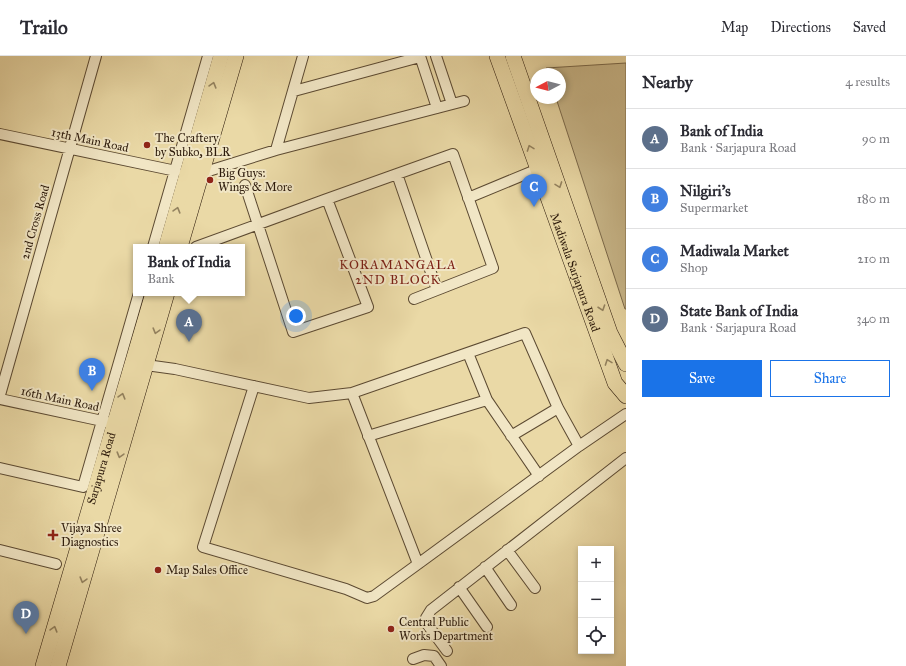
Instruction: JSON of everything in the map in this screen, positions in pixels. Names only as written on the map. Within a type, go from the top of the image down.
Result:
[{"type":"main road","points":[[167,244],[221,56]]},
{"type":"main road","points":[[180,244],[189,171],[236,56]]},
{"type":"main road","name":"Madiwala Sarjapura Road","points":[[497,56],[538,169],[610,332],[626,364]]},
{"type":"main road","name":"Madiwala Sarjapura Road","points":[[513,56],[616,383],[626,396]]},
{"type":"main road","name":"Sarjapura Road","points":[[43,666],[72,568],[108,422],[151,296]]},
{"type":"main road","name":"Sarjapura Road","points":[[58,666],[166,296]]},
{"type":"street","name":"2nd Cross Road","points":[[0,395],[96,56]]},
{"type":"street","points":[[154,244],[189,171],[208,56]]},
{"type":"street","points":[[276,150],[303,56]]},
{"type":"street","points":[[294,91],[420,56],[437,108]]},
{"type":"street","points":[[436,56],[452,104]]},
{"type":"street","points":[[189,171],[464,101]]},
{"type":"street","name":"13th Main Road","points":[[0,134],[70,149],[189,171]]},
{"type":"street","points":[[205,244],[453,154],[493,268],[414,299]]},
{"type":"street","points":[[468,198],[538,169]]},
{"type":"street","points":[[397,174],[438,290]]},
{"type":"street","points":[[245,185],[293,332],[368,307],[327,199]]},
{"type":"street","name":"Sarjapura Road","points":[[0,468],[83,487],[108,422],[138,296]]},
{"type":"street","points":[[146,365],[174,369],[309,398],[352,393],[525,333],[558,408],[579,446]]},
{"type":"street","points":[[468,353],[486,400],[539,476]]},
{"type":"street","points":[[254,386],[203,547],[346,589],[367,598],[374,596],[579,446],[626,414]]},
{"type":"street","points":[[352,393],[418,564]]},
{"type":"street","name":"16th Main Road","points":[[0,399],[108,422]]},
{"type":"street","points":[[368,436],[486,400]]},
{"type":"street","points":[[511,436],[558,408]]},
{"type":"street","points":[[447,651],[427,624],[426,618],[428,614],[437,604],[626,458]]},
{"type":"street","points":[[0,550],[72,568]]},
{"type":"street","points":[[507,550],[536,588]]},
{"type":"street","points":[[485,567],[511,605]]},
{"type":"street","points":[[459,587],[487,627]]},
{"type":"street","points":[[413,659],[424,655],[434,656],[441,666]]},
{"type":"shaded area","points":[[626,63],[626,309],[558,104],[566,104],[566,68],[546,68]]},
{"type":"place","name":"The Craftery by Subko, BLR","points":[[147,145]]},
{"type":"place","name":"Big Guys: Wings & More","points":[[210,180]]},
{"type":"place","name":"Madiwala Market","points":[[534,207]]},
{"type":"place","name":"Bank of India","points":[[189,342]]},
{"type":"place","name":"Nilgiri's","points":[[92,391]]},
{"type":"place","name":"Vijaya Shree Diagnostics","points":[[53,535]]},
{"type":"place","name":"Map Sales Office","points":[[158,570]]},
{"type":"place","name":"Central Public Works Department","points":[[391,629]]},
{"type":"place","name":"State Bank of India","points":[[26,634]]},
{"type":"district","name":"KORAMANGALA 2ND BLOCK","points":[[398,272]]}]
